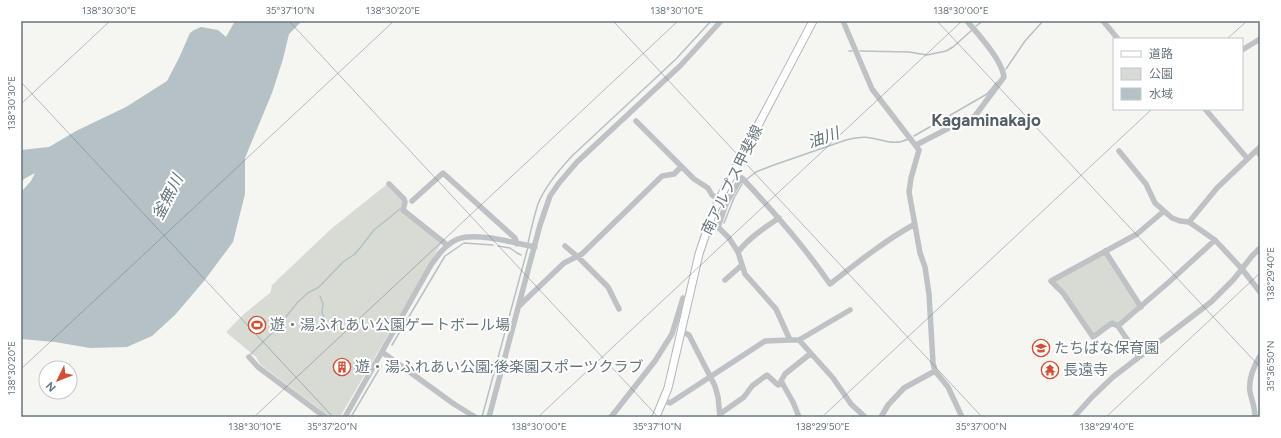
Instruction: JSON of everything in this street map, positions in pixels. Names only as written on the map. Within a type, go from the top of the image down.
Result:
[{"type":"main road","name":"南アルプス甲斐線","points":[[656,417],[668,388],[699,254],[712,215],[813,21]]},
{"type":"street","points":[[489,417],[545,209],[550,196],[577,162],[681,65],[721,21]]},
{"type":"street","points":[[843,21],[872,89],[919,150],[911,178],[909,192],[920,253],[925,267],[929,294],[933,363],[935,371],[948,388],[962,417]]},
{"type":"street","points":[[916,145],[949,128],[960,126],[975,116],[1004,77],[1003,69],[967,21]]},
{"type":"street","points":[[1103,21],[1117,38]]},
{"type":"street","points":[[1243,49],[1260,39]]},
{"type":"street","points":[[1205,110],[1247,158]]},
{"type":"street","points":[[636,121],[694,179],[708,188],[712,195],[726,204]]},
{"type":"street","points":[[1119,151],[1146,184],[1155,202],[1172,218],[1189,222],[1215,240],[1242,269],[1260,292]]},
{"type":"street","points":[[1189,222],[1217,188],[1247,158],[1259,151]]},
{"type":"street","points":[[518,307],[564,263],[578,257],[662,176],[674,174],[681,167]]},
{"type":"street","points":[[412,201],[442,173],[515,238],[517,244]]},
{"type":"street","points":[[790,340],[776,309],[745,274],[738,252],[729,238],[718,227],[726,204],[742,178],[779,218],[811,256],[830,284],[871,252],[915,224]]},
{"type":"street","points":[[389,184],[404,199],[405,202],[403,210],[447,245]]},
{"type":"street","points":[[1139,357],[1118,326],[1112,323],[1093,336],[1063,293],[1051,281],[1137,234],[1164,211]]},
{"type":"street","points":[[738,252],[755,234],[779,218]]},
{"type":"street","points":[[345,417],[431,265],[439,253],[447,245],[457,239],[477,237],[535,247]]},
{"type":"street","points":[[1118,326],[1215,240]]},
{"type":"street","points":[[565,246],[608,287],[619,309]]},
{"type":"street","points":[[1074,417],[1107,382],[1211,302],[1234,279],[1260,248]]},
{"type":"street","points":[[1105,251],[1140,306]]},
{"type":"street","points":[[725,280],[742,265]]},
{"type":"street","points":[[611,417],[655,361],[672,334],[683,298],[689,300]]},
{"type":"street","points":[[663,400],[670,403],[765,340],[799,340],[850,310]]},
{"type":"street","points":[[682,331],[689,335],[710,377],[718,397],[720,416]]},
{"type":"street","points":[[799,340],[833,378],[847,399],[865,417]]},
{"type":"street","points":[[382,352],[454,404],[475,417]]},
{"type":"street","points":[[799,417],[793,402],[782,384],[782,378],[810,354]]},
{"type":"street","points":[[1255,417],[1250,390],[1251,376],[1260,356]]},
{"type":"street","points":[[249,358],[325,417]]},
{"type":"street","points":[[881,417],[888,405],[904,388],[935,371]]},
{"type":"street","points":[[720,416],[766,375],[778,385],[782,384]]},
{"type":"green space","points":[[386,185],[403,202],[401,206],[441,244],[340,417],[330,417],[260,364],[256,357],[227,333],[227,331],[245,313],[270,293],[271,286],[331,229]]},
{"type":"green space","points":[[1105,251],[1141,307],[1118,326],[1111,323],[1093,337],[1053,279]]},
{"type":"water","name":"釜無川","points":[[235,21],[302,21],[289,34],[272,93],[245,158],[245,194],[233,242],[204,281],[175,315],[152,336],[127,347],[90,348],[55,342],[21,339],[21,192],[31,181],[35,173],[21,182],[21,150],[49,147],[76,131],[126,107],[167,81],[190,33],[201,27],[218,30],[226,37]]},
{"type":"waterway","points":[[528,243],[538,204],[544,191],[557,173],[572,156],[676,59],[711,21]]},
{"type":"waterway","points":[[976,26],[983,21]]},
{"type":"waterway","name":"油川","points":[[1006,69],[1025,41],[1043,21]]},
{"type":"waterway","points":[[860,51],[909,52],[927,55],[946,51],[953,47],[972,30]]},
{"type":"waterway","name":"油川","points":[[914,136],[987,94],[997,82]]},
{"type":"waterway","name":"油川","points":[[747,179],[756,172],[771,166],[846,140],[865,137],[890,142],[899,142],[908,139]]},
{"type":"waterway","name":"油川","points":[[724,223],[734,198],[742,184]]},
{"type":"waterway","points":[[251,354],[275,330],[298,302],[308,293],[319,287],[343,262],[355,254],[374,230],[400,209]]},
{"type":"waterway","points":[[392,345],[445,256],[464,243],[493,245]]},
{"type":"waterway","points":[[498,246],[510,248],[521,255]]},
{"type":"waterway","points":[[482,417],[528,247]]},
{"type":"waterway","points":[[320,296],[323,304],[322,312],[324,319]]},
{"type":"waterway","points":[[351,417],[381,366]]},
{"type":"place","name":"遊・湯ふれあい公園ゲートボール場","points":[[257,325]]},
{"type":"place","name":"たちばな保育園","points":[[1041,348]]},
{"type":"place","name":"遊・湯ふれあい公園;後楽園スポーツクラブ","points":[[342,367]]},
{"type":"place","name":"長遠寺","points":[[1050,370]]},
{"type":"district","name":"Kagaminakajo","points":[[986,120]]}]
